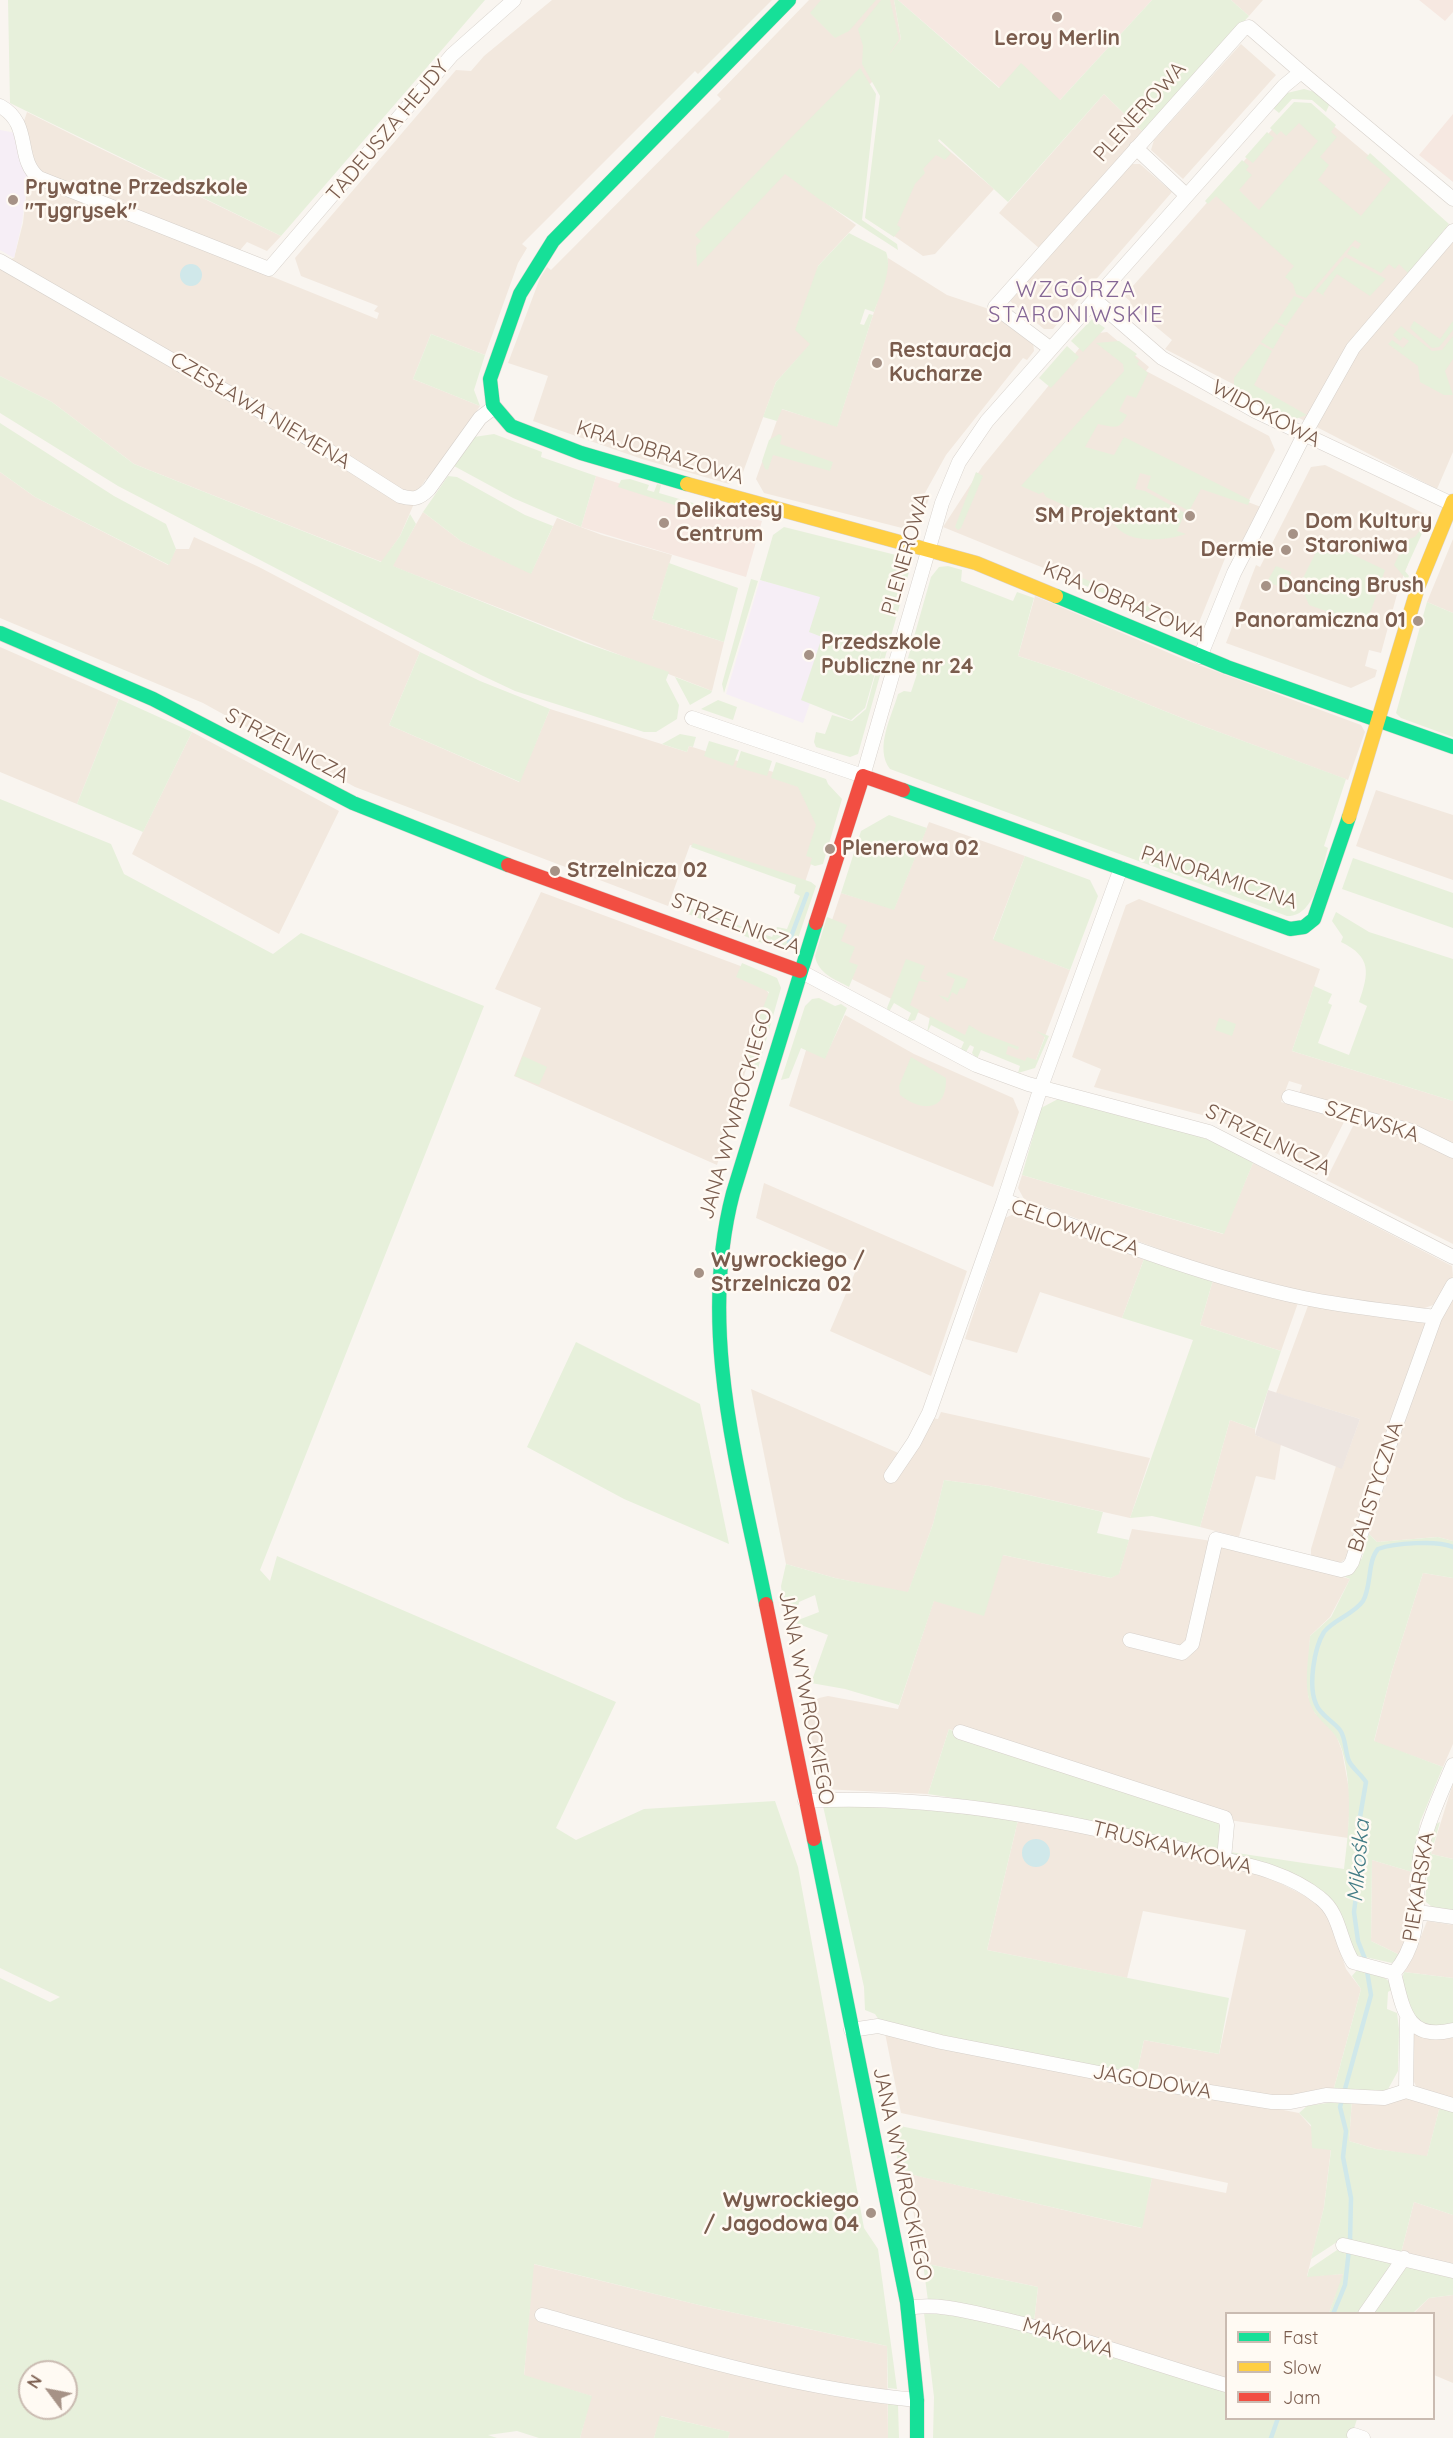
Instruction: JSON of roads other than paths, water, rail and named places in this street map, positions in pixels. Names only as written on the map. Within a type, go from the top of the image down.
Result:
[{"type":"street","name":"TADEUSZA HEJDY","points":[[0,106],[16,119],[29,165],[39,178],[269,269],[452,56],[514,0]]},
{"type":"street","points":[[493,408],[489,386],[517,297],[537,260],[553,240],[789,0]]},
{"type":"street","name":"PLENEROWA","points":[[1051,349],[994,307],[1243,29],[1249,27],[1453,199]]},
{"type":"street","name":"PLENEROWA","points":[[800,971],[863,776],[942,503],[959,462],[987,422],[1186,195],[1284,86],[1301,72]]},
{"type":"street","points":[[1136,148],[1186,195]]},
{"type":"street","points":[[1200,657],[1234,573],[1304,435],[1353,348],[1453,231]]},
{"type":"street","name":"CZESŁAWA NIEMENA","points":[[0,261],[314,441],[400,496],[413,500],[421,497],[429,489],[480,418],[493,408]]},
{"type":"street","name":"WIDOKOWA","points":[[1095,300],[1162,358],[1255,411],[1452,503]]},
{"type":"street","name":"KRAJOBRAZOWA","points":[[493,408],[501,419],[512,426],[612,463],[976,563],[1200,657],[1453,747]]},
{"type":"street","name":"PANORAMICZNA","points":[[863,776],[1290,929],[1304,927],[1314,919],[1319,910],[1380,721],[1418,587],[1452,503]]},
{"type":"street","name":"STRZELNICZA","points":[[0,633],[172,709],[381,816],[498,862],[661,918],[800,971],[968,1062],[1041,1087],[1209,1132],[1453,1257]]},
{"type":"street","points":[[692,718],[863,776]]},
{"type":"street","points":[[1004,1200],[1041,1087],[1121,868]]},
{"type":"street","name":"JANA WYWROCKIEGO","points":[[800,971],[733,1192],[721,1258],[718,1323],[723,1391],[908,2308],[917,2400],[917,2438]]},
{"type":"street","name":"SZEWSKA","points":[[1289,1098],[1412,1131],[1453,1151]]},
{"type":"street","name":"CELOWNICZA","points":[[891,1476],[914,1442],[929,1413],[1004,1200],[1159,1258],[1257,1286],[1305,1298],[1435,1317]]},
{"type":"street","name":"BALISTYCZNA","points":[[1130,1640],[1182,1653],[1188,1650],[1192,1644],[1216,1539],[1341,1570],[1348,1568],[1353,1562],[1395,1428],[1435,1317],[1453,1285]]},
{"type":"street","points":[[960,1732],[1225,1818],[1227,1825],[1224,1859]]},
{"type":"street","name":"PIEKARSKA","points":[[1394,1973],[1410,1950],[1418,1912],[1423,1845],[1453,1765]]},
{"type":"street","name":"TRUSKAWKOWA","points":[[805,1801],[851,1799],[972,1806],[1126,1835],[1286,1877],[1322,1899],[1332,1909],[1350,1957],[1358,1964],[1394,1973]]},
{"type":"street","points":[[1418,1912],[1453,1917]]},
{"type":"street","points":[[1394,1973],[1407,2019],[1406,2091]]},
{"type":"street","points":[[1407,2019],[1424,2031],[1436,2033],[1453,2030]]},
{"type":"street","name":"JAGODOWA","points":[[851,2030],[878,2026],[941,2042],[1135,2080],[1272,2102],[1342,2096],[1384,2098],[1406,2091],[1453,2105]]},
{"type":"street","points":[[1343,2245],[1453,2271]]},
{"type":"street","points":[[1366,2312],[1404,2258]]},
{"type":"street","name":"MAKOWA","points":[[908,2308],[926,2306],[946,2308],[1029,2325],[1225,2384]]},
{"type":"street","points":[[542,2315],[653,2346],[770,2374],[917,2400]]},
{"type":"water","points":[[191,264],[199,267],[202,275],[199,283],[191,286],[183,283],[180,275],[183,267]]},
{"type":"water","points":[[1036,1839],[1046,1843],[1050,1853],[1046,1863],[1036,1867],[1026,1863],[1022,1853],[1026,1843]]},
{"type":"waterway","points":[[789,942],[807,894]]},
{"type":"waterway","name":"Mikośka","points":[[1334,2312],[1345,2285],[1350,2241],[1351,2198],[1343,2157],[1346,2131],[1340,2107],[1371,1995],[1365,1959],[1358,1941],[1354,1912],[1361,1856],[1360,1817],[1366,1782],[1349,1761],[1340,1730],[1320,1711],[1316,1704],[1312,1687],[1313,1667],[1317,1647],[1324,1632],[1363,1601],[1368,1588],[1372,1560],[1378,1549],[1416,1543],[1453,1547]]},
{"type":"waterway","name":"Mikośka","points":[[1271,2438],[1277,2420]]},
{"type":"place","name":"Leroy Merlin","points":[[1057,17]]},
{"type":"place","name":"Prywatne Przedszkole \"Tygrysek\"","points":[[13,200]]},
{"type":"place","name":"Restauracja Kucharze","points":[[877,363]]},
{"type":"place","name":"SM Projektant","points":[[1190,516]]},
{"type":"place","name":"Delikatesy Centrum","points":[[664,523]]},
{"type":"place","name":"Dom Kultury Staroniwa","points":[[1293,534]]},
{"type":"place","name":"Dermie","points":[[1286,550]]},
{"type":"place","name":"Dancing Brush","points":[[1266,586]]},
{"type":"place","name":"Panoramiczna 01","points":[[1418,621]]},
{"type":"place","name":"Przedszkole Publiczne nr 24","points":[[809,655]]},
{"type":"place","name":"Plenerowa 02","points":[[830,849]]},
{"type":"place","name":"Strzelnicza 02","points":[[555,871]]},
{"type":"place","name":"Wywrockiego / Strzelnicza 02","points":[[699,1273]]},
{"type":"place","name":"Wywrockiego / Jagodowa 04","points":[[871,2213]]},
{"type":"district","name":"WZGÓRZA STARONIWSKIE","points":[[1076,302]]}]
